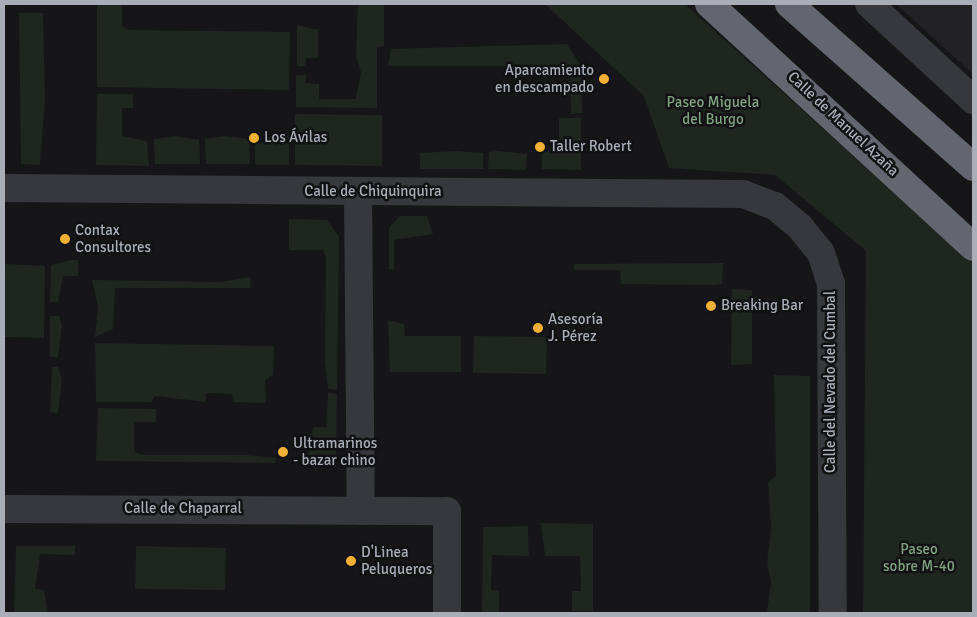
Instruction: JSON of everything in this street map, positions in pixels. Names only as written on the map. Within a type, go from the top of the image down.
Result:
[{"type":"highway","name":"Calle de Manuel Azaña","points":[[709,4],[973,248]]},
{"type":"highway","points":[[789,4],[973,167]]},
{"type":"street","points":[[869,4],[973,100]]},
{"type":"street","name":"Calle de Chiquinquira","points":[[4,188],[743,194]]},
{"type":"street","points":[[358,192],[362,511]]},
{"type":"street","name":"Calle del Nevado del Cumbal","points":[[743,194],[775,206],[800,227],[821,254],[831,284],[832,613]]},
{"type":"street","name":"Calle de Chaparral","points":[[4,509],[447,511],[447,613]]},
{"type":"shaded area","points":[[896,4],[973,4],[973,74]]},
{"type":"green space","points":[[97,4],[122,4],[122,26],[128,30],[290,32],[289,90],[97,87]]},
{"type":"green space","points":[[358,4],[384,4],[384,46],[377,47],[377,108],[296,107],[296,75],[306,75],[306,83],[319,84],[319,99],[356,99],[361,72],[356,55]]},
{"type":"green space","points":[[545,4],[685,4],[973,264],[973,613],[863,613],[866,251],[775,175],[669,168],[644,96]]},
{"type":"green space","points":[[19,13],[43,13],[45,99],[40,165],[21,164]]},
{"type":"green space","points":[[297,25],[318,30],[318,58],[306,58],[305,66],[297,66]]},
{"type":"green space","points":[[567,44],[581,66],[388,66],[391,49]]},
{"type":"green space","points":[[581,71],[582,113],[571,114],[570,72]]},
{"type":"green space","points":[[97,94],[133,94],[133,108],[122,108],[122,136],[147,141],[149,166],[96,165]]},
{"type":"green space","points":[[295,114],[382,115],[382,166],[295,165]]},
{"type":"green space","points":[[559,118],[581,118],[581,147],[559,147]]},
{"type":"green space","points":[[175,136],[199,140],[200,164],[155,164],[154,139]]},
{"type":"green space","points":[[225,136],[249,139],[250,164],[206,164],[205,139]]},
{"type":"green space","points":[[255,142],[289,143],[289,165],[255,165]]},
{"type":"green space","points":[[457,151],[483,153],[483,169],[420,169],[420,153]]},
{"type":"green space","points":[[489,152],[527,154],[526,170],[488,169]]},
{"type":"green space","points":[[542,152],[581,153],[581,170],[542,169]]},
{"type":"green space","points":[[400,216],[427,216],[433,234],[394,240],[394,269],[389,269],[389,228]]},
{"type":"green space","points":[[289,219],[327,220],[339,237],[337,390],[328,389],[325,362],[326,257],[323,250],[289,250]]},
{"type":"green space","points":[[78,260],[78,276],[63,276],[58,302],[50,302],[51,265]]},
{"type":"green space","points":[[723,263],[722,284],[714,285],[621,284],[620,270],[574,270],[574,264]]},
{"type":"green space","points":[[4,264],[45,266],[44,338],[4,337]]},
{"type":"green space","points":[[251,277],[250,288],[115,288],[113,329],[95,337],[98,307],[92,280],[220,282]]},
{"type":"green space","points":[[732,289],[752,290],[752,364],[731,365]]},
{"type":"green space","points":[[50,316],[59,316],[62,325],[58,357],[50,357]]},
{"type":"green space","points":[[388,320],[404,324],[405,336],[461,336],[461,372],[390,372]]},
{"type":"green space","points":[[474,336],[547,337],[546,374],[473,373]]},
{"type":"green space","points":[[95,343],[274,346],[273,375],[265,380],[266,403],[233,402],[232,394],[206,393],[206,402],[155,396],[151,402],[96,402]]},
{"type":"green space","points":[[52,367],[58,367],[62,380],[58,413],[50,412]]},
{"type":"green space","points":[[774,375],[810,376],[810,613],[745,613],[767,612],[771,582],[767,564],[771,526],[768,482],[776,476]]},
{"type":"green space","points":[[328,393],[337,394],[336,464],[307,463],[313,427],[326,427]]},
{"type":"green space","points":[[98,408],[156,409],[156,422],[134,422],[134,451],[141,455],[246,455],[276,458],[275,463],[96,461]]},
{"type":"green space","points":[[541,523],[593,524],[593,611],[572,611],[572,591],[581,591],[580,556],[545,556]]},
{"type":"green space","points":[[528,526],[529,556],[492,555],[491,590],[499,590],[499,613],[482,613],[483,527]]},
{"type":"green space","points":[[16,546],[75,546],[75,555],[40,554],[35,589],[44,590],[48,613],[14,613]]},
{"type":"green space","points":[[136,546],[226,548],[225,590],[135,589]]},
{"type":"place","name":"Aparcamiento en descampado","points":[[604,79]]},
{"type":"place","name":"Los Ávilas","points":[[254,138]]},
{"type":"place","name":"Taller Robert","points":[[540,147]]},
{"type":"place","name":"Contax Consultores","points":[[65,239]]},
{"type":"place","name":"Breaking Bar","points":[[711,306]]},
{"type":"place","name":"Asesoría J. Pérez","points":[[538,328]]},
{"type":"place","name":"Ultramarinos - bazar chino","points":[[283,452]]},
{"type":"place","name":"D'Linea Peluqueros","points":[[351,561]]},
{"type":"park label","name":"Paseo Miguela del Burgo","points":[[713,110]]},
{"type":"park label","name":"Paseo sobre M-40","points":[[919,558]]}]
